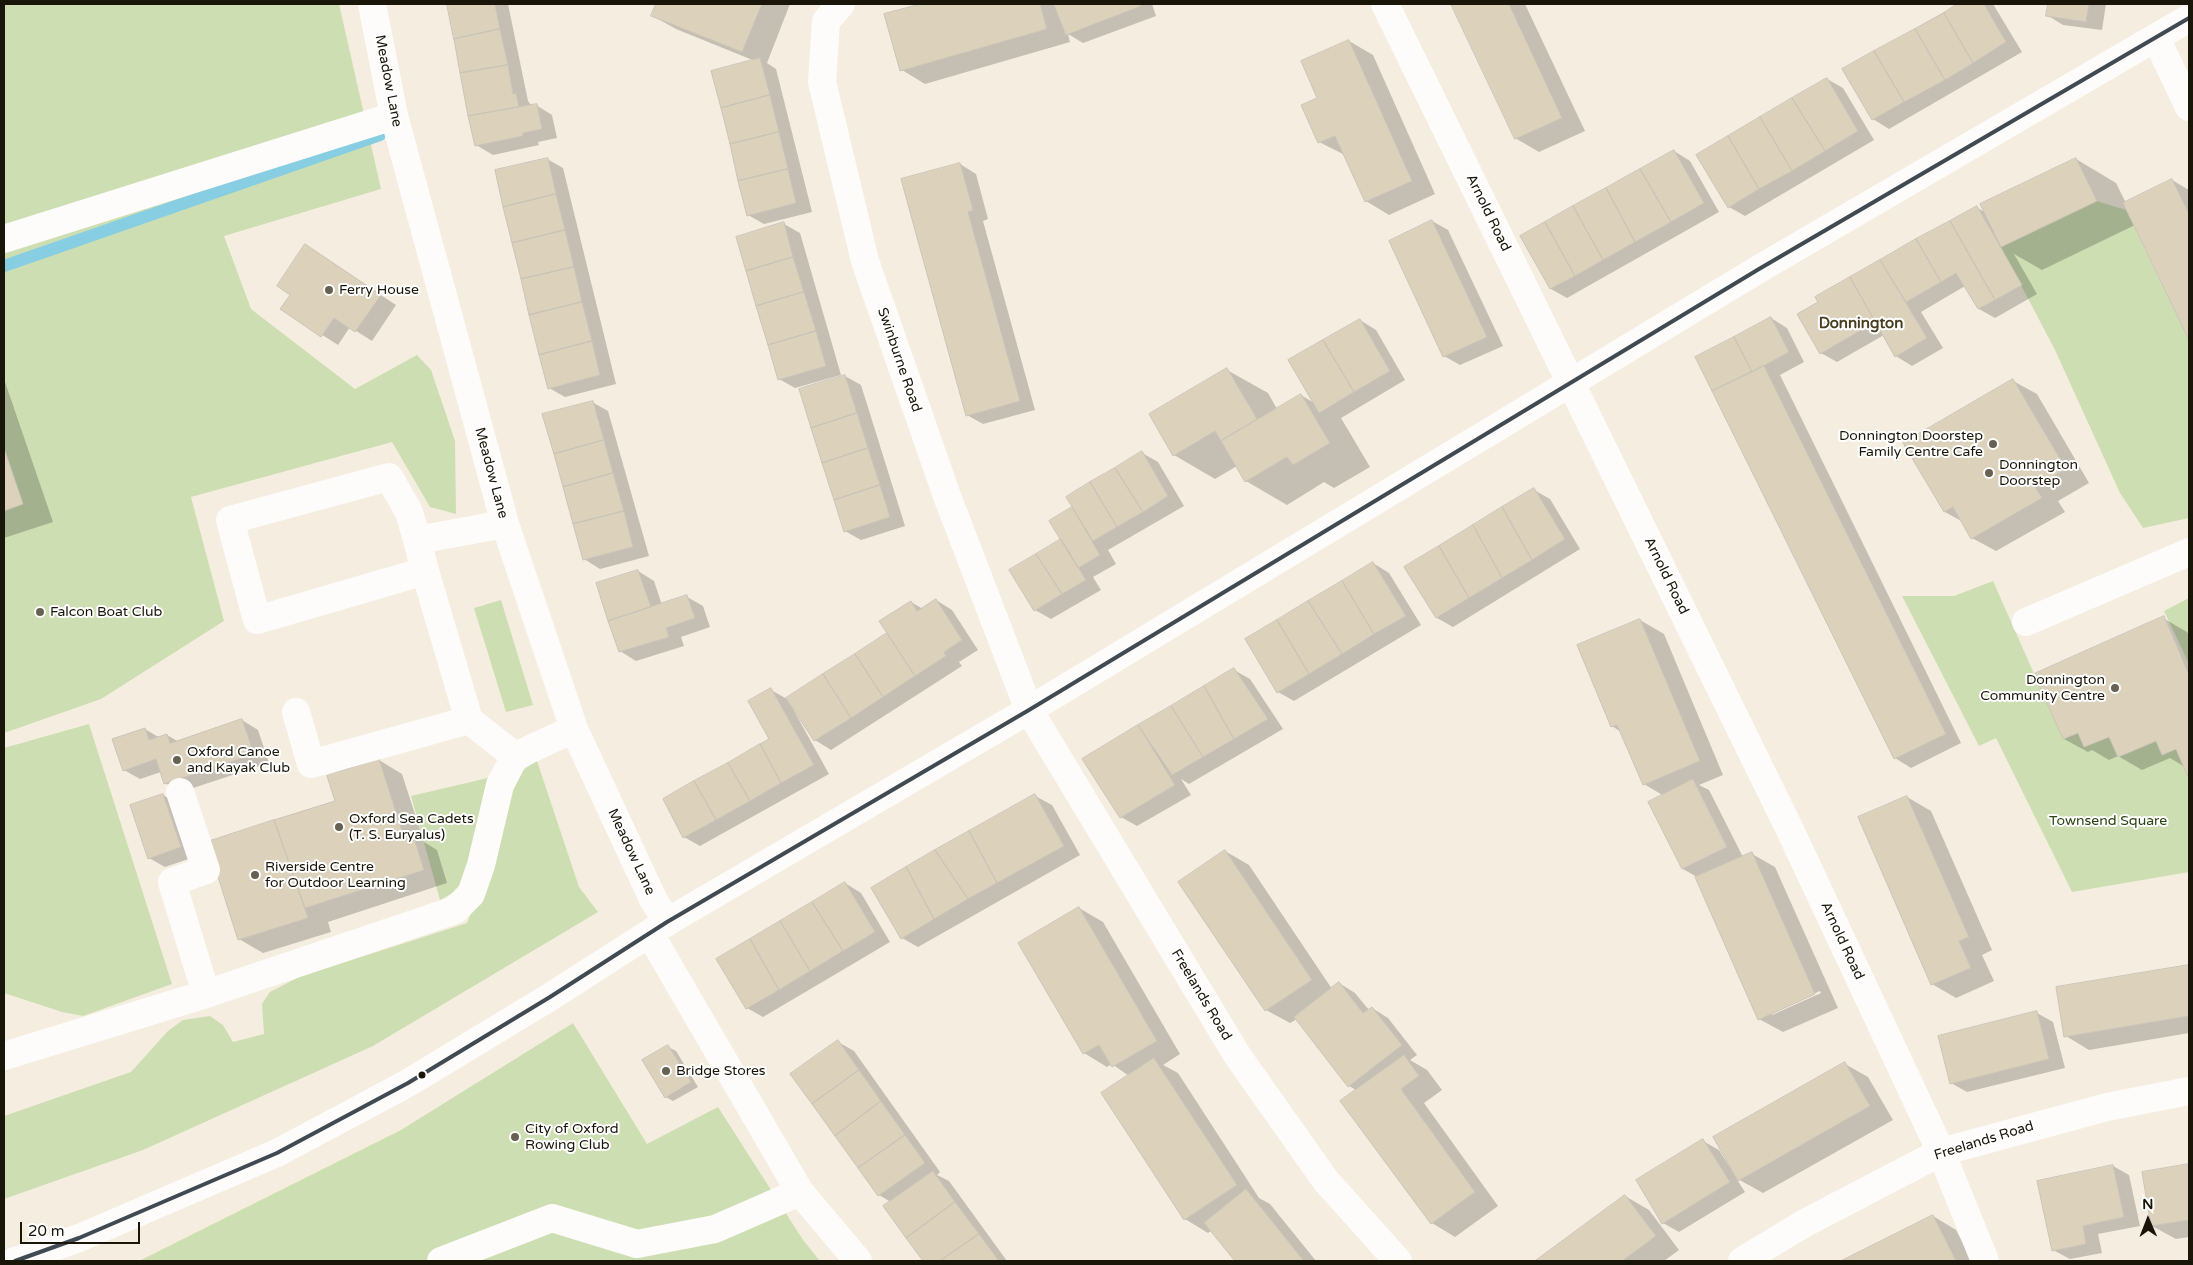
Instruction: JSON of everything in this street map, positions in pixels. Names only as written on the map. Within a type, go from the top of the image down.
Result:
[{"type":"street","name":"Meadow Lane","points":[[372,4],[394,116],[505,524],[574,729],[653,900],[659,928],[800,1192],[858,1261]]},
{"type":"street","name":"Swinburne Road","points":[[841,4],[826,21],[822,82],[865,261],[947,496],[1029,710]]},
{"type":"street","name":"Arnold Road","points":[[1386,4],[1786,821],[1941,1152],[1985,1261]]},
{"type":"street","points":[[14,1261],[79,1238],[277,1153],[373,1101],[550,997],[659,928],[1029,710],[1572,384],[1758,269],[2189,18]]},
{"type":"street","points":[[2156,38],[2189,107]]},
{"type":"street","points":[[4,238],[394,116]]},
{"type":"street","points":[[424,571],[257,620],[230,520],[389,476],[409,512],[424,571],[469,720],[515,756]]},
{"type":"street","points":[[416,540],[505,524]]},
{"type":"street","points":[[2026,622],[2180,556]]},
{"type":"street","name":"Freelands Road","points":[[1029,710],[1237,1056],[1326,1181],[1398,1261]]},
{"type":"street","points":[[296,712],[311,764],[469,720]]},
{"type":"street","points":[[4,1056],[206,994],[455,910],[470,894],[481,865],[500,785],[515,756],[574,729]]},
{"type":"street","points":[[180,792],[206,870],[172,882],[206,994]]},
{"type":"street","name":"Freelands Road","points":[[1742,1261],[1805,1223],[1941,1152],[2107,1107],[2189,1090]]},
{"type":"street","points":[[441,1261],[552,1218],[637,1244],[715,1229],[800,1192]]},
{"type":"green space","points":[[4,4],[339,4],[381,189],[224,236],[251,309],[355,389],[417,355],[431,370],[455,441],[456,514],[430,507],[392,442],[191,497],[224,621],[101,699],[4,733]]},
{"type":"green space","points":[[2097,201],[2126,210],[2189,340],[2189,518],[2143,528],[2120,493],[2055,350],[2001,247]]},
{"type":"green space","name":"Townsend Square","points":[[1993,581],[2063,739],[2078,733],[2084,747],[2109,737],[2118,757],[2156,741],[2162,755],[2176,749],[2189,779],[2189,872],[2072,892],[1996,738],[1979,746],[1902,596],[1954,596]]},
{"type":"green space","points":[[2189,598],[2189,664],[2164,611]]},
{"type":"green space","points":[[501,600],[533,705],[506,712],[474,608]]},
{"type":"green space","points":[[89,724],[172,984],[83,1016],[62,1012],[4,993],[4,748]]},
{"type":"green space","points":[[537,761],[579,887],[598,912],[373,1046],[143,1150],[4,1199],[4,1116],[131,1072],[168,1031],[183,1020],[210,1016],[223,1025],[233,1042],[264,1034],[262,1004],[270,992],[299,977],[467,923],[492,860],[512,777]]},
{"type":"green space","points":[[492,777],[467,877],[454,892],[440,900],[411,796]]},
{"type":"green space","name":"City of Oxford Rowing Club","points":[[573,1023],[647,1144],[718,1107],[803,1240],[820,1261],[139,1261],[401,1130]]},
{"type":"building","points":[[447,4],[495,4],[500,29],[454,39]]},
{"type":"building","points":[[656,4],[762,4],[742,52],[651,16]]},
{"type":"building","points":[[921,4],[1040,4],[1047,29],[900,71],[884,14]]},
{"type":"building","points":[[1054,4],[1140,4],[1141,6],[1066,35]]},
{"type":"building","points":[[1451,4],[1509,4],[1562,118],[1515,139]]},
{"type":"building","points":[[1957,4],[1984,4],[2006,42],[1973,63],[1944,13]]},
{"type":"building","points":[[2048,4],[2089,4],[2086,22],[2046,16]]},
{"type":"building","points":[[1944,13],[1973,63],[1945,80],[1915,29]]},
{"type":"building","points":[[500,29],[508,65],[460,73],[454,39]]},
{"type":"building","points":[[1915,29],[1945,80],[1904,102],[1874,51]]},
{"type":"building","points":[[1349,40],[1412,181],[1365,202],[1335,136],[1318,143],[1301,105],[1317,98],[1301,61]]},
{"type":"building","points":[[1874,51],[1904,102],[1872,120],[1842,69]]},
{"type":"building","points":[[760,58],[770,95],[721,108],[711,71]]},
{"type":"building","points":[[508,65],[513,94],[516,93],[519,107],[468,116],[460,73]]},
{"type":"building","points":[[1827,78],[1858,131],[1825,151],[1792,98]]},
{"type":"building","points":[[770,95],[779,132],[730,144],[721,108]]},
{"type":"building","points":[[1792,98],[1825,151],[1792,171],[1760,117]]},
{"type":"building","points":[[537,104],[542,129],[523,133],[523,136],[475,146],[468,116]]},
{"type":"building","points":[[1760,117],[1792,171],[1759,189],[1728,136]]},
{"type":"building","points":[[779,132],[788,169],[738,181],[730,144]]},
{"type":"building","points":[[1728,136],[1759,189],[1728,208],[1696,155]]},
{"type":"building","points":[[1674,150],[1704,203],[1671,222],[1640,169]]},
{"type":"building","points":[[548,158],[556,194],[503,207],[495,170]]},
{"type":"building","points":[[2076,158],[2097,201],[2001,247],[1980,204]]},
{"type":"building","points":[[960,163],[973,210],[968,212],[1020,401],[966,416],[901,179]]},
{"type":"building","points":[[788,169],[796,203],[747,216],[738,181]]},
{"type":"building","points":[[1640,169],[1671,222],[1635,242],[1606,188]]},
{"type":"building","points":[[2172,179],[2189,214],[2189,340],[2123,203]]},
{"type":"building","points":[[1606,188],[1635,242],[1603,260],[1573,206]]},
{"type":"building","points":[[556,194],[565,230],[512,243],[503,207]]},
{"type":"building","points":[[1573,206],[1603,260],[1575,276],[1545,222]]},
{"type":"building","points":[[1977,206],[2022,285],[1995,300],[1950,221]]},
{"type":"building","points":[[1432,220],[1487,337],[1443,357],[1389,241]]},
{"type":"building","points":[[1950,221],[1995,300],[1978,309],[1956,273],[1941,282],[1916,239]]},
{"type":"building","points":[[784,222],[793,257],[746,271],[736,237]]},
{"type":"building","points":[[1545,222],[1575,276],[1550,289],[1520,236]]},
{"type":"building","points":[[565,230],[574,267],[521,279],[512,243]]},
{"type":"building","points":[[1916,239],[1941,282],[1906,302],[1880,260]]},
{"type":"building","name":"Ferry House","points":[[305,244],[381,295],[355,332],[334,318],[321,337],[280,309],[290,295],[277,286]]},
{"type":"building","points":[[793,257],[804,292],[756,306],[746,271]]},
{"type":"building","points":[[1880,260],[1927,338],[1895,357],[1850,277]]},
{"type":"building","points":[[574,267],[582,302],[529,315],[521,279]]},
{"type":"building","points":[[1850,277],[1875,322],[1820,354],[1797,314],[1818,302],[1815,297]]},
{"type":"building","points":[[804,292],[816,331],[768,345],[756,306]]},
{"type":"building","points":[[582,302],[592,341],[539,355],[529,315]]},
{"type":"building","points":[[1771,317],[1789,352],[1752,372],[1734,337]]},
{"type":"building","points":[[1360,319],[1390,371],[1354,392],[1323,340]]},
{"type":"building","points":[[816,331],[826,366],[778,380],[768,345]]},
{"type":"building","points":[[1734,337],[1752,372],[1712,391],[1695,357]]},
{"type":"building","points":[[1323,340],[1354,392],[1319,413],[1288,360]]},
{"type":"building","points":[[592,341],[600,375],[548,389],[539,355]]},
{"type":"building","points":[[1764,366],[1946,734],[1894,759],[1712,391]]},
{"type":"building","points":[[1227,368],[1257,419],[1221,441],[1215,431],[1173,456],[1149,414]]},
{"type":"building","points":[[845,375],[857,413],[811,428],[799,389]]},
{"type":"building","points":[[2013,379],[2066,469],[2035,487],[2042,498],[1971,539],[1953,507],[1944,512],[1903,443]]},
{"type":"building","points":[[1301,394],[1330,443],[1293,465],[1287,457],[1245,482],[1221,441]]},
{"type":"building","points":[[593,401],[604,440],[554,454],[542,414]]},
{"type":"building","points":[[857,413],[868,448],[822,463],[811,428]]},
{"type":"building","points":[[604,440],[613,473],[563,487],[554,454]]},
{"type":"building","points":[[4,448],[23,504],[4,511]]},
{"type":"building","points":[[868,448],[880,485],[834,500],[822,463]]},
{"type":"building","points":[[1142,451],[1168,496],[1143,512],[1115,468]]},
{"type":"building","points":[[1115,468],[1143,512],[1117,527],[1090,482]]},
{"type":"building","points":[[613,473],[624,511],[573,524],[563,487]]},
{"type":"building","points":[[1090,482],[1117,527],[1093,541],[1066,497]]},
{"type":"building","points":[[880,485],[890,517],[844,532],[834,500]]},
{"type":"building","points":[[1534,488],[1565,539],[1532,560],[1502,507]]},
{"type":"building","points":[[1072,507],[1100,555],[1078,568],[1049,521]]},
{"type":"building","points":[[1502,507],[1532,560],[1502,578],[1473,525]]},
{"type":"building","points":[[624,511],[633,547],[583,560],[573,524]]},
{"type":"building","points":[[1473,525],[1502,578],[1469,598],[1439,546]]},
{"type":"building","points":[[1061,539],[1086,580],[1062,594],[1036,554]]},
{"type":"building","points":[[1439,546],[1469,598],[1436,618],[1404,567]]},
{"type":"building","points":[[1036,554],[1062,594],[1034,611],[1009,570]]},
{"type":"building","points":[[1373,562],[1406,616],[1374,634],[1342,581]]},
{"type":"building","points":[[638,570],[651,607],[608,621],[596,583]]},
{"type":"building","points":[[1342,581],[1374,634],[1342,654],[1308,601]]},
{"type":"building","points":[[687,595],[695,618],[666,628],[669,637],[619,652],[608,621]]},
{"type":"building","points":[[936,599],[962,640],[944,652],[946,656],[915,676],[879,621],[911,601],[917,611]]},
{"type":"building","points":[[1308,601],[1342,654],[1309,674],[1277,620]]},
{"type":"building","name":"Donnington Community Centre","points":[[2164,616],[2189,675],[2189,779],[2176,749],[2162,755],[2156,741],[2118,757],[2109,737],[2084,747],[2078,733],[2063,739],[2034,674]]},
{"type":"building","points":[[1640,619],[1700,761],[1643,785],[1617,725],[1611,727],[1577,645]]},
{"type":"building","points":[[1277,620],[1309,674],[1277,693],[1245,639]]},
{"type":"building","points":[[887,633],[915,676],[883,697],[855,654]]},
{"type":"building","points":[[855,654],[883,697],[851,718],[823,674]]},
{"type":"building","points":[[1234,668],[1268,719],[1234,739],[1204,686]]},
{"type":"building","points":[[823,674],[851,718],[814,741],[786,698]]},
{"type":"building","points":[[1204,686],[1234,739],[1203,757],[1171,706]]},
{"type":"building","points":[[771,688],[814,765],[781,783],[760,744],[769,739],[748,701]]},
{"type":"building","points":[[1171,706],[1203,757],[1172,775],[1138,725]]},
{"type":"building","points":[[242,719],[254,754],[164,784],[156,759],[123,771],[112,739],[145,728],[149,740],[167,734],[170,743]]},
{"type":"building","points":[[1138,725],[1175,785],[1120,818],[1082,759]]},
{"type":"building","points":[[760,744],[781,783],[750,801],[728,763]]},
{"type":"building","name":"Oxford Sea Cadets (T. S. Euryalus)","points":[[379,759],[404,837],[413,835],[424,870],[305,908],[274,820],[335,801],[327,776]]},
{"type":"building","points":[[728,763],[750,801],[716,820],[694,781]]},
{"type":"building","points":[[1693,779],[1727,847],[1682,869],[1648,802]]},
{"type":"building","points":[[694,781],[716,820],[683,838],[663,799]]},
{"type":"building","points":[[163,794],[181,847],[148,859],[130,805]]},
{"type":"building","points":[[1035,794],[1064,846],[997,883],[969,831]]},
{"type":"building","points":[[1907,796],[1969,937],[1959,941],[1971,968],[1931,985],[1858,817]]},
{"type":"building","name":"Riverside Centre for Outdoor Learning","points":[[274,820],[308,918],[238,940],[207,842]]},
{"type":"building","points":[[969,831],[997,883],[968,899],[935,850]]},
{"type":"building","points":[[935,850],[968,899],[934,919],[906,867]]},
{"type":"building","points":[[1225,850],[1312,980],[1265,1011],[1178,882]]},
{"type":"building","points":[[1752,852],[1815,994],[1758,1020],[1695,877]]},
{"type":"building","points":[[906,867],[934,919],[901,939],[871,888]]},
{"type":"building","points":[[845,882],[875,932],[843,951],[812,902]]},
{"type":"building","points":[[812,902],[843,951],[810,971],[780,921]]},
{"type":"building","points":[[1079,907],[1157,1041],[1112,1067],[1099,1045],[1083,1054],[1018,943]]},
{"type":"building","points":[[780,921],[810,971],[779,990],[750,939]]},
{"type":"building","points":[[750,939],[779,990],[746,1009],[716,959]]},
{"type":"building","points":[[2189,965],[2189,1016],[2064,1037],[2056,987]]},
{"type":"building","points":[[1339,982],[1363,1013],[1372,1007],[1402,1045],[1348,1087],[1294,1017]]},
{"type":"building","points":[[2037,1011],[2049,1059],[1950,1084],[1938,1036]]},
{"type":"building","points":[[838,1040],[859,1070],[812,1104],[790,1074]]},
{"type":"building","name":"Bridge Stores","points":[[668,1045],[691,1082],[665,1098],[642,1060]]},
{"type":"building","points":[[1404,1055],[1419,1076],[1401,1089],[1475,1192],[1431,1224],[1340,1101]]},
{"type":"building","points":[[1154,1058],[1237,1185],[1184,1220],[1101,1093]]},
{"type":"building","points":[[1845,1062],[1870,1106],[1738,1181],[1713,1137]]},
{"type":"building","points":[[859,1070],[881,1101],[835,1136],[812,1104]]},
{"type":"building","points":[[881,1101],[905,1135],[858,1168],[835,1136]]},
{"type":"building","points":[[905,1135],[925,1163],[878,1196],[858,1168]]},
{"type":"building","points":[[1703,1139],[1730,1182],[1662,1224],[1636,1180]]},
{"type":"building","points":[[2189,1164],[2189,1220],[2151,1226],[2142,1172]]},
{"type":"building","points":[[2113,1165],[2124,1217],[2083,1226],[2086,1244],[2052,1251],[2037,1181]]},
{"type":"building","points":[[933,1171],[955,1202],[906,1238],[883,1206]]},
{"type":"building","points":[[1246,1189],[1304,1261],[1235,1261],[1204,1223]]},
{"type":"building","points":[[1625,1195],[1656,1236],[1622,1261],[1535,1261]]},
{"type":"building","points":[[955,1202],[979,1234],[940,1261],[923,1261],[906,1238]]},
{"type":"building","points":[[1933,1215],[1956,1261],[1841,1261]]},
{"type":"building","points":[[979,1234],[999,1261],[940,1261]]},
{"type":"waterway","points":[[4,266],[380,135]]},
{"type":"transit line","points":[[15,1261],[79,1238],[277,1153],[408,1083],[550,997],[667,922],[1029,710],[1759,269],[2189,18]]},
{"type":"place","name":"Ferry House","points":[[329,290]]},
{"type":"place","name":"Donnington Doorstep Family Centre Cafe","points":[[1993,444]]},
{"type":"place","name":"Donnington Doorstep","points":[[1989,473]]},
{"type":"place","name":"Falcon Boat Club","points":[[40,612]]},
{"type":"place","name":"Donnington Community Centre","points":[[2115,688]]},
{"type":"place","name":"Oxford Canoe and Kayak Club","points":[[177,760]]},
{"type":"place","name":"Oxford Sea Cadets (T. S. Euryalus)","points":[[339,827]]},
{"type":"place","name":"Riverside Centre for Outdoor Learning","points":[[255,875]]},
{"type":"place","name":"Bridge Stores","points":[[666,1071]]},
{"type":"place","name":"City of Oxford Rowing Club","points":[[515,1137]]},
{"type":"district","name":"Donnington","points":[[1861,324]]}]
